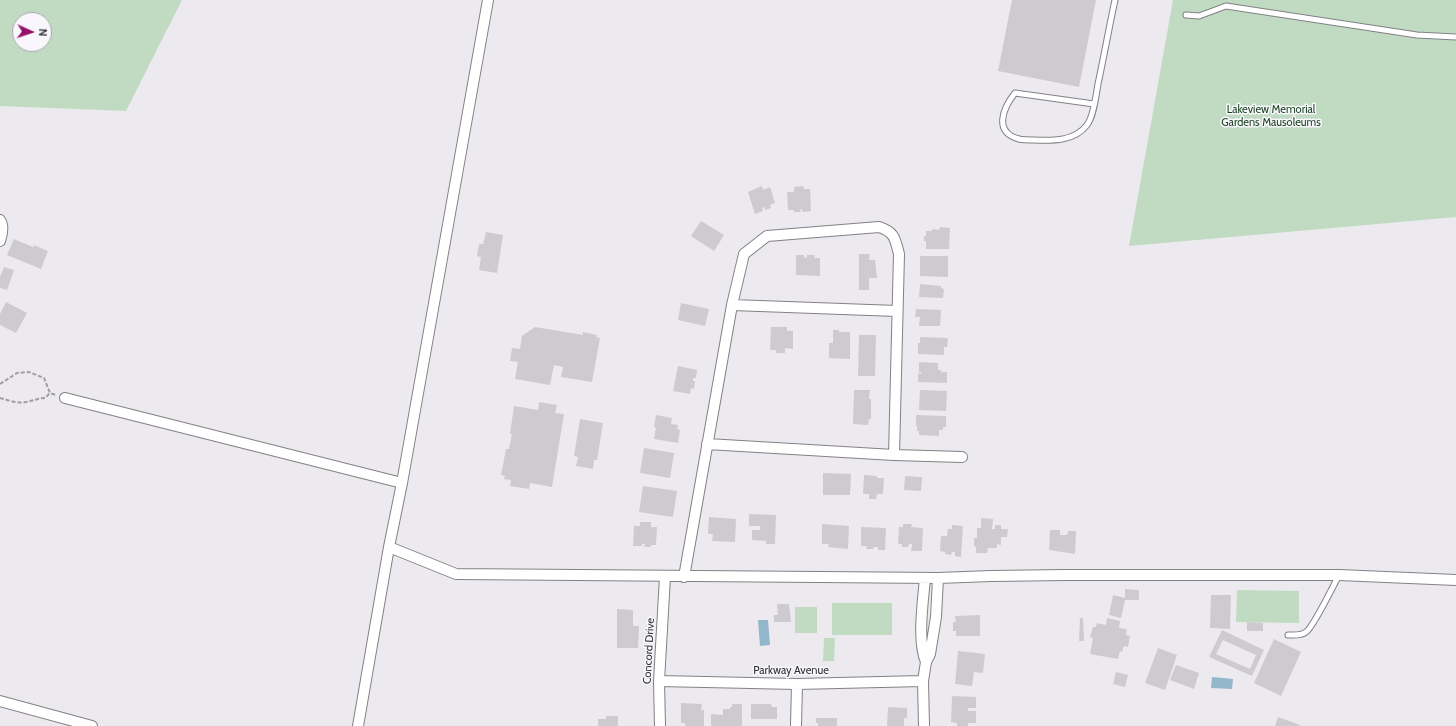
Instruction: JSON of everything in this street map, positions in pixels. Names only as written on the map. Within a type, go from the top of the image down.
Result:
[{"type":"street","points":[[358,726],[488,0]]},
{"type":"street","points":[[0,220],[2,222],[0,241]]},
{"type":"street","points":[[684,577],[732,305],[744,254],[767,236],[879,227],[888,230],[895,239],[899,254],[894,455]]},
{"type":"street","points":[[732,305],[897,311]]},
{"type":"street","points":[[65,398],[402,483]]},
{"type":"street","points":[[707,444],[894,455],[962,457]]},
{"type":"street","points":[[389,547],[456,574],[925,578],[1066,575],[1339,575],[1456,580]]},
{"type":"street","name":"Concord Drive","points":[[660,726],[660,681],[665,576]]},
{"type":"street","points":[[925,578],[921,640],[922,654],[926,662]]},
{"type":"street","points":[[924,726],[923,681],[926,662],[930,654],[936,617],[938,578]]},
{"type":"street","name":"Parkway Avenue","points":[[660,681],[797,684],[923,681]]},
{"type":"street","points":[[796,726],[797,684]]},
{"type":"street","points":[[0,701],[92,726]]},
{"type":"lane","points":[[1094,104],[1015,93],[1007,104],[1003,116],[1003,127],[1009,135],[1019,139],[1044,141],[1072,137],[1082,131],[1088,123],[1094,104],[1115,0]]},
{"type":"lane","points":[[1186,15],[1199,16],[1226,6],[1417,35],[1456,38]]},
{"type":"lane","points":[[1288,635],[1298,635],[1306,632],[1339,575]]},
{"type":"path","points":[[0,384],[17,373],[29,372],[44,378],[50,393],[65,398]]},
{"type":"path","points":[[0,398],[25,403],[40,398],[45,398],[50,393]]},
{"type":"green space","points":[[0,0],[182,0],[126,111],[0,106]]},
{"type":"green space","name":"Lakeview Memorial Gardens Mausoleums","points":[[1173,0],[1456,0],[1456,217],[1129,246]]},
{"type":"green space","points":[[1237,590],[1299,591],[1299,623],[1236,622]]},
{"type":"green space","points":[[832,603],[892,603],[892,635],[832,635]]},
{"type":"green space","points":[[795,607],[817,607],[817,633],[795,633]]},
{"type":"green space","points":[[824,638],[835,638],[834,661],[823,661]]},
{"type":"water","points":[[758,620],[768,620],[770,645],[760,646]]},
{"type":"water","points":[[1212,677],[1233,679],[1232,689],[1211,688]]},
{"type":"building","points":[[1012,0],[1096,0],[1079,87],[998,71]]},
{"type":"building","points":[[762,186],[763,190],[770,187],[775,203],[770,205],[771,208],[765,210],[764,207],[762,208],[763,211],[755,214],[748,192]]},
{"type":"building","points":[[803,186],[804,189],[810,189],[811,211],[803,212],[802,209],[800,210],[801,212],[794,212],[794,210],[788,210],[787,192],[794,192],[794,187]]},
{"type":"building","points":[[701,221],[724,235],[714,251],[691,236]]},
{"type":"building","points":[[940,227],[950,228],[949,249],[926,249],[926,241],[924,241],[924,236],[926,236],[926,231],[932,231],[932,229],[939,230]]},
{"type":"building","points":[[486,232],[503,235],[497,273],[479,270],[481,257],[477,256],[479,244],[483,244]]},
{"type":"building","points":[[14,239],[33,247],[34,245],[48,251],[41,269],[7,255]]},
{"type":"building","points":[[859,254],[870,254],[869,260],[875,260],[877,278],[869,278],[869,290],[859,290]]},
{"type":"building","points":[[796,255],[804,255],[804,257],[807,258],[807,255],[815,255],[814,258],[820,258],[820,276],[796,275]]},
{"type":"building","points":[[920,256],[948,256],[948,277],[920,276]]},
{"type":"building","points":[[4,267],[14,270],[7,290],[0,288],[0,277]]},
{"type":"building","points":[[920,284],[941,286],[941,288],[944,289],[943,298],[919,297]]},
{"type":"building","points":[[6,302],[27,313],[16,333],[0,325],[0,314]]},
{"type":"building","points":[[681,303],[709,309],[705,326],[678,320]]},
{"type":"building","points":[[916,309],[941,310],[940,326],[919,326],[920,317],[915,317]]},
{"type":"building","points":[[535,327],[583,335],[583,332],[597,335],[596,337],[600,338],[592,382],[561,377],[563,367],[554,365],[550,385],[515,379],[518,362],[510,361],[512,348],[520,349],[522,336]]},
{"type":"building","points":[[771,327],[787,327],[787,331],[793,331],[793,349],[785,348],[785,353],[776,353],[776,350],[770,350]]},
{"type":"building","points":[[833,330],[839,330],[839,332],[850,332],[850,359],[829,358],[829,343],[833,343]]},
{"type":"building","points":[[859,335],[876,335],[875,376],[858,376]]},
{"type":"building","points":[[920,337],[948,338],[947,347],[944,347],[944,355],[918,354],[918,343],[920,343]]},
{"type":"building","points":[[919,362],[938,363],[938,370],[941,370],[941,372],[947,372],[947,383],[918,382],[918,373],[921,374],[921,372],[919,372]]},
{"type":"building","points":[[678,366],[697,370],[696,378],[693,378],[693,381],[695,381],[694,389],[691,388],[690,394],[673,391]]},
{"type":"building","points":[[854,390],[870,390],[869,399],[871,399],[871,419],[869,419],[868,425],[853,424]]},
{"type":"building","points":[[920,390],[947,391],[946,411],[919,410]]},
{"type":"building","points":[[539,402],[557,405],[555,413],[564,414],[552,487],[530,483],[529,489],[510,486],[511,480],[504,479],[505,476],[501,475],[506,449],[509,449],[512,434],[510,434],[514,406],[538,410]]},
{"type":"building","points":[[656,415],[672,418],[671,424],[678,425],[677,429],[680,430],[678,443],[654,439]]},
{"type":"building","points":[[916,415],[946,416],[946,427],[943,427],[943,430],[939,430],[939,436],[919,435],[919,431],[917,431],[916,426]]},
{"type":"building","points":[[580,419],[603,423],[597,460],[594,460],[593,469],[576,466],[578,457],[574,456]]},
{"type":"building","points":[[644,448],[674,453],[670,478],[640,473]]},
{"type":"building","points":[[823,473],[851,474],[850,495],[823,495]]},
{"type":"building","points":[[864,475],[884,478],[883,494],[877,494],[876,499],[869,499],[869,494],[863,494]]},
{"type":"building","points":[[905,476],[922,477],[921,491],[904,490]]},
{"type":"building","points":[[643,486],[677,491],[673,517],[639,512]]},
{"type":"building","points":[[749,514],[776,515],[775,544],[766,544],[766,541],[752,540],[752,530],[760,530],[760,526],[749,526]]},
{"type":"building","points":[[709,517],[736,519],[735,542],[712,541],[713,534],[708,534]]},
{"type":"building","points":[[981,518],[993,519],[992,529],[995,529],[995,525],[1001,525],[1001,529],[1008,529],[1007,537],[1001,537],[1001,545],[997,544],[997,548],[988,548],[987,553],[976,553],[976,547],[974,546],[974,538],[977,538],[977,528],[981,528]]},
{"type":"building","points":[[640,522],[651,522],[651,527],[657,527],[656,545],[651,545],[651,547],[644,547],[645,544],[642,544],[642,546],[633,546],[634,526],[640,526]]},
{"type":"building","points":[[822,524],[849,526],[848,549],[828,547],[829,544],[822,544]]},
{"type":"building","points":[[903,524],[912,524],[911,527],[923,528],[922,551],[911,551],[912,544],[909,544],[908,547],[902,547],[902,544],[898,544],[899,527],[903,527]]},
{"type":"building","points":[[952,525],[963,526],[961,557],[955,556],[955,552],[952,552],[951,555],[940,551],[941,536],[947,536],[948,529],[952,529]]},
{"type":"building","points":[[861,527],[886,528],[885,550],[878,550],[878,547],[866,549],[867,546],[861,546]]},
{"type":"building","points":[[1050,530],[1060,530],[1060,535],[1067,535],[1068,531],[1076,531],[1075,554],[1049,550]]},
{"type":"building","points":[[1125,589],[1139,590],[1139,600],[1125,600],[1121,618],[1109,615],[1113,595],[1125,598]]},
{"type":"building","points":[[1211,595],[1231,595],[1230,629],[1210,628]]},
{"type":"building","points":[[777,604],[789,604],[791,622],[774,622],[774,615],[778,615]]},
{"type":"building","points":[[617,609],[633,610],[633,626],[639,626],[638,648],[617,648]]},
{"type":"building","points":[[980,615],[980,636],[956,636],[956,631],[953,631],[953,622],[956,622],[955,616]]},
{"type":"building","points":[[1080,618],[1083,618],[1084,641],[1079,641]]},
{"type":"building","points":[[1107,618],[1120,621],[1119,628],[1127,629],[1126,635],[1130,636],[1128,647],[1124,646],[1122,652],[1120,651],[1118,659],[1090,654],[1093,638],[1090,637],[1093,627],[1096,627],[1097,623],[1106,625]]},
{"type":"building","points":[[1247,622],[1263,623],[1263,631],[1247,631]]},
{"type":"building","points":[[1222,630],[1264,650],[1252,676],[1209,657]],"holes":[[[1223,640],[1256,655],[1250,669],[1216,654]]]},
{"type":"building","points":[[1274,639],[1301,652],[1281,696],[1254,683]]},
{"type":"building","points":[[1158,648],[1177,655],[1165,690],[1145,683]]},
{"type":"building","points":[[958,651],[985,654],[983,673],[974,672],[972,686],[955,684]]},
{"type":"building","points":[[1176,665],[1199,673],[1194,689],[1170,680]]},
{"type":"building","points":[[1116,672],[1128,675],[1125,687],[1113,684]]},
{"type":"building","points":[[952,696],[976,697],[976,708],[968,708],[968,711],[976,711],[976,723],[968,723],[968,726],[957,726],[957,723],[951,722]]},
{"type":"building","points":[[681,703],[702,704],[701,710],[704,710],[704,726],[685,726],[685,723],[681,723]]},
{"type":"building","points":[[732,704],[742,704],[742,726],[711,726],[711,714],[723,715],[723,709],[730,709]]},
{"type":"building","points":[[751,704],[771,704],[772,707],[777,707],[777,719],[751,719]]},
{"type":"building","points":[[888,707],[907,708],[907,718],[904,718],[904,726],[887,726]]},
{"type":"building","points":[[606,716],[618,716],[618,726],[598,726],[598,719],[606,719]]},
{"type":"building","points":[[1278,717],[1300,725],[1275,726]]},
{"type":"building","points":[[816,718],[837,718],[837,726],[818,726],[818,723],[816,723]]}]
